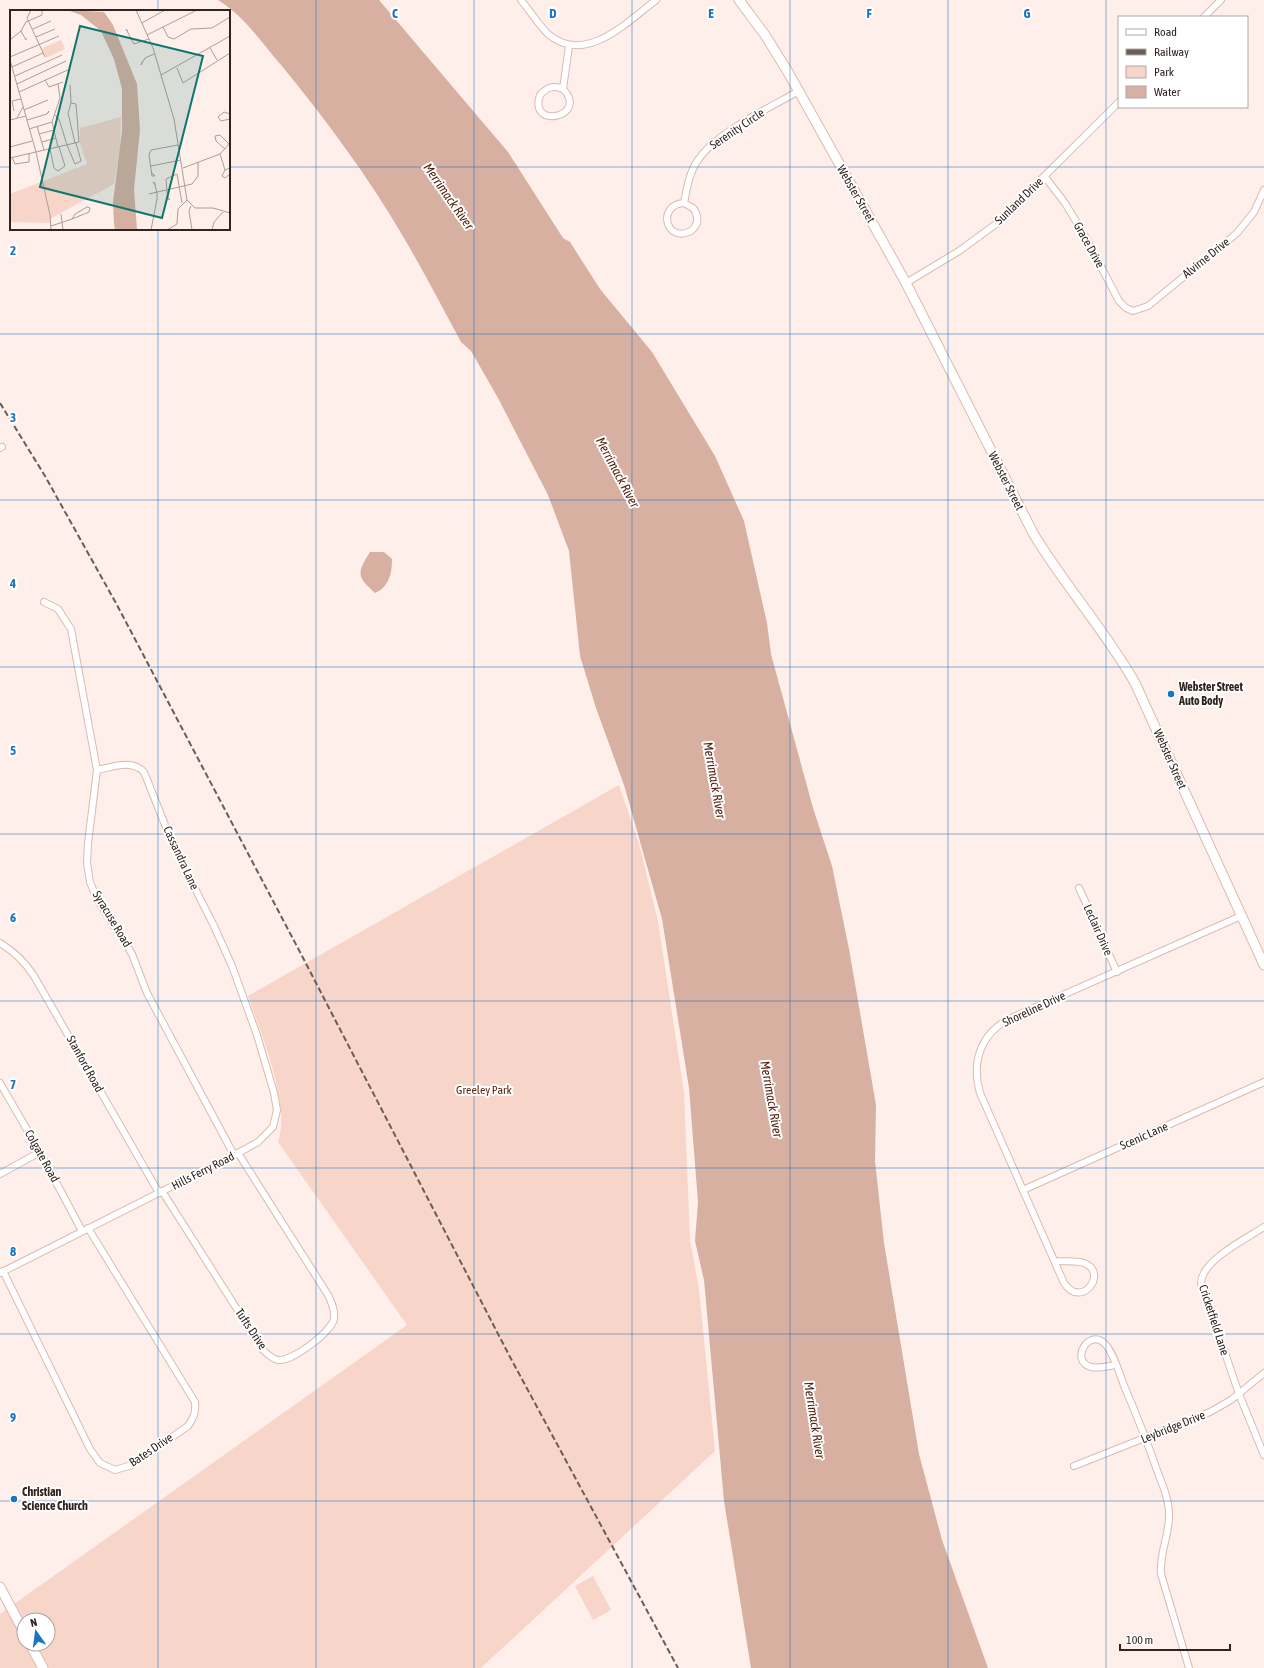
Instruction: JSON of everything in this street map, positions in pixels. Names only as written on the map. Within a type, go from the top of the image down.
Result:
[{"type":"main road","name":"Webster Street","points":[[739,0],[765,35],[799,91],[906,283],[1033,534],[1051,562],[1108,639],[1135,683],[1264,965]]},
{"type":"main road","points":[[0,1587],[16,1617]]},
{"type":"main road","points":[[34,1652],[42,1668]]},
{"type":"street","points":[[521,0],[548,34],[569,46],[589,44],[616,31],[656,0]]},
{"type":"street","points":[[1205,16],[1221,0]]},
{"type":"street","points":[[563,89],[558,87],[548,88],[540,95],[539,105],[544,114],[558,117],[569,107],[569,97],[563,89],[569,46]]},
{"type":"street","name":"Serenity Circle","points":[[684,203],[694,167],[709,147],[730,131],[799,91]]},
{"type":"street","name":"Sunland Drive","points":[[906,283],[980,237],[1045,176],[1118,103]]},
{"type":"street","name":"Grace Drive","points":[[1045,176],[1065,204],[1086,238],[1119,301],[1126,308],[1133,311]]},
{"type":"street","name":"Alvirne Drive","points":[[1133,311],[1148,306],[1237,232],[1254,212],[1264,190]]},
{"type":"street","points":[[684,203],[693,208],[698,217],[695,228],[681,234],[672,230],[669,226],[667,217],[674,205],[684,203]]},
{"type":"street","name":"Syracuse Road","points":[[44,602],[58,609],[71,629],[97,770],[88,843],[87,863],[90,882],[98,899],[132,954],[147,993],[236,1154]]},
{"type":"street","name":"Cassandra Lane","points":[[97,770],[130,764],[138,766],[144,772],[173,845],[214,926],[240,990]]},
{"type":"street","name":"Leclair Drive","points":[[1079,888],[1117,972]]},
{"type":"street","name":"Shoreline Drive","points":[[1055,1262],[1084,1263],[1092,1269],[1094,1278],[1093,1283],[1082,1292],[1071,1291],[1064,1283],[980,1093],[976,1070],[980,1049],[993,1030],[1002,1023],[1241,916]]},
{"type":"street","name":"Stanford Road","points":[[0,943],[24,961],[34,976],[161,1192]]},
{"type":"street","name":"Hills Ferry Road","points":[[2,1272],[236,1154],[268,1134],[273,1127],[277,1110],[259,1042],[240,990]]},
{"type":"street","name":"Scenic Lane","points":[[1023,1190],[1264,1082]]},
{"type":"street","name":"Colgate Road","points":[[0,1083],[85,1230]]},
{"type":"street","points":[[0,1174],[40,1152]]},
{"type":"street","name":"Tufts Drive","points":[[161,1192],[263,1350],[270,1357],[278,1360],[295,1355],[323,1335],[334,1320],[334,1311],[328,1295],[236,1154]]},
{"type":"street","name":"Cricketfield Lane","points":[[1239,1394],[1203,1292],[1201,1279],[1207,1267],[1214,1260],[1264,1227]]},
{"type":"street","name":"Bates Drive","points":[[2,1272],[90,1449],[100,1462],[115,1470],[132,1465],[188,1426],[193,1419],[196,1410],[195,1402],[85,1230]]},
{"type":"street","points":[[1116,1366],[1089,1366],[1082,1359],[1082,1350],[1084,1346],[1091,1340],[1100,1340],[1104,1342],[1116,1366],[1146,1437],[1164,1490],[1169,1513],[1169,1523],[1161,1561],[1162,1581],[1189,1668]]},
{"type":"street","name":"Leybridge Drive","points":[[1074,1466],[1210,1412],[1239,1394],[1264,1373]]},
{"type":"street","points":[[1239,1394],[1263,1448],[1264,1456]]},
{"type":"green space","name":"Greeley Park","points":[[619,785],[639,844],[658,921],[684,1092],[690,1240],[699,1289],[715,1451],[481,1668],[0,1668],[0,1614],[407,1325],[278,1142],[281,1127],[281,1109],[278,1089],[267,1049],[248,996]]},
{"type":"green space","points":[[593,1576],[611,1610],[593,1620],[575,1586]]},
{"type":"water","name":"Merrimack River","points":[[218,0],[379,0],[508,152],[563,238],[570,242],[600,289],[652,352],[715,456],[744,521],[767,623],[771,654],[813,808],[832,866],[849,949],[876,1105],[875,1161],[884,1243],[919,1454],[942,1540],[988,1668],[751,1668],[724,1501],[704,1280],[695,1241],[698,1202],[689,1088],[662,919],[624,785],[596,708],[580,656],[569,551],[548,495],[498,398],[471,351],[461,342],[426,277],[376,193],[330,127],[281,65],[244,21]]},
{"type":"water","points":[[370,552],[384,552],[392,559],[387,583],[375,593],[364,582],[360,574]]},
{"type":"railway","points":[[0,403],[45,476],[117,605],[301,954],[510,1357],[678,1668]]},
{"type":"place","name":"Webster Street Auto Body","points":[[1171,694]]},
{"type":"place","name":"Christian Science Church","points":[[14,1499]]}]
